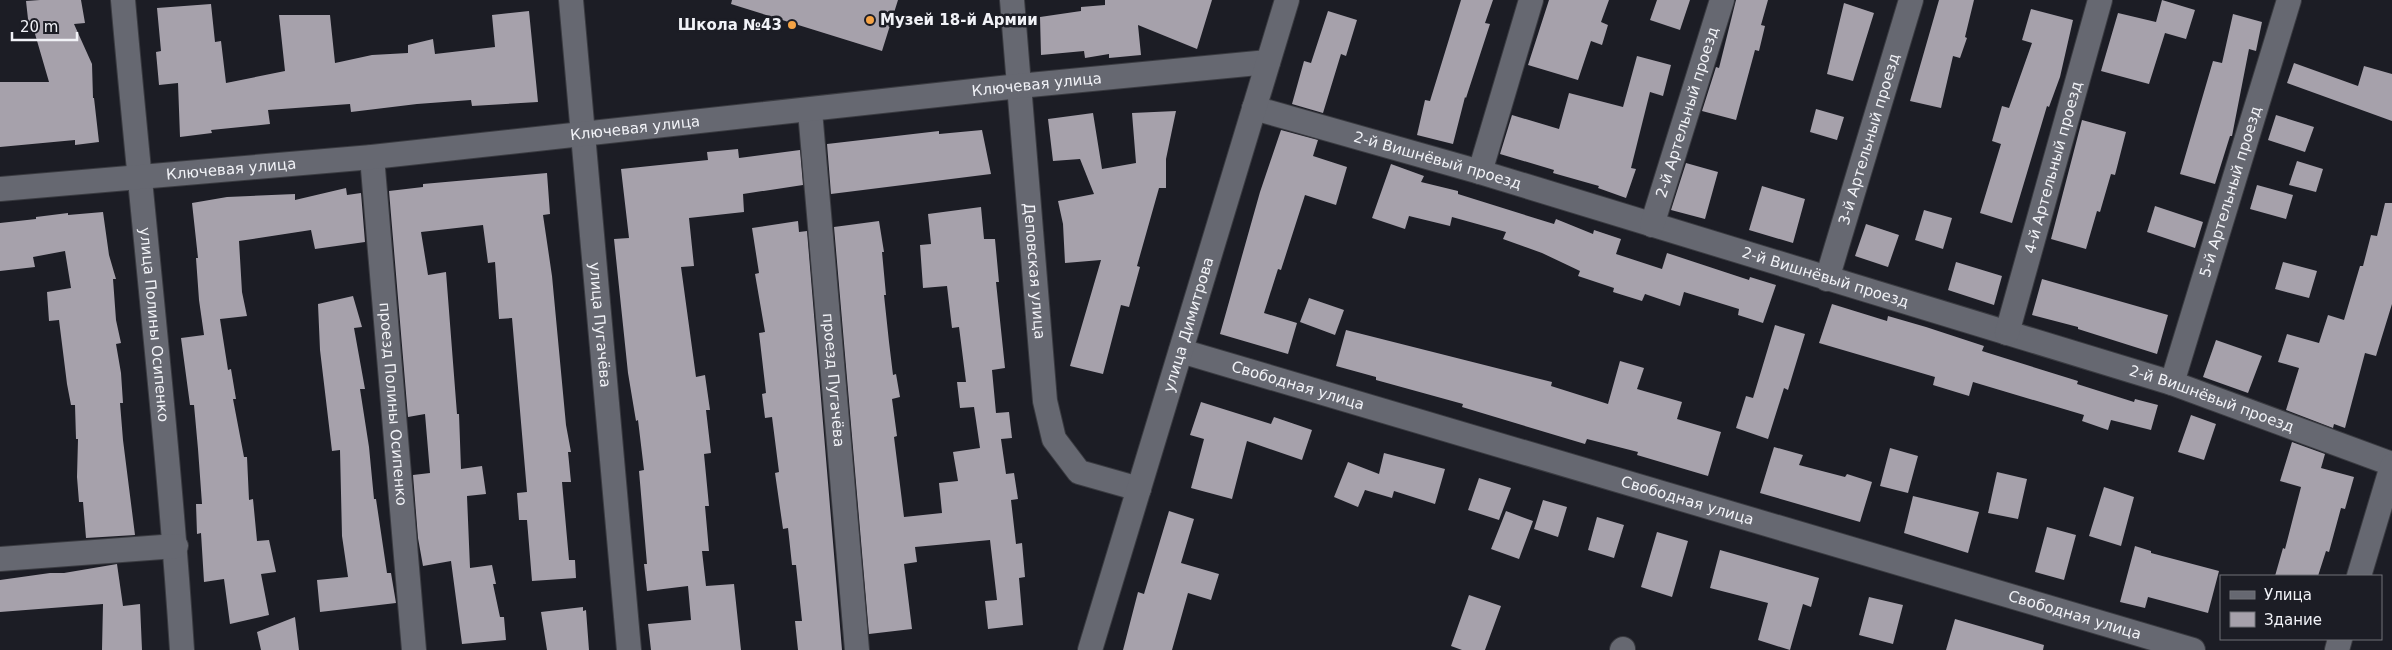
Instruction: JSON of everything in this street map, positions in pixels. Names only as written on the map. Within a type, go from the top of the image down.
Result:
[{"type":"street","name":"улица Полины Осипенко","points":[[124,0],[138,176],[176,546],[182,650]]},
{"type":"street","name":"улица Пугачёва","points":[[571,0],[629,650]]},
{"type":"street","name":"Деповская улица","points":[[1012,0],[1045,401],[1054,439],[1079,472],[1139,489]]},
{"type":"street","name":"улица Димитрова","points":[[1090,650],[1287,0]]},
{"type":"street","points":[[1480,172],[1531,0]]},
{"type":"street","name":"2-й Артельный проезд","points":[[1652,224],[1722,0]]},
{"type":"street","name":"3-й Артельный проезд","points":[[1827,279],[1911,0]]},
{"type":"street","name":"4-й Артельный проезд","points":[[2007,333],[2100,0]]},
{"type":"street","name":"5-й Артельный проезд","points":[[2172,384],[2289,0]]},
{"type":"street","name":"Ключевая улица","points":[[0,189],[372,157],[810,111],[1019,86],[1268,62]]},
{"type":"street","name":"2-й Вишнёвый проезд","points":[[1254,108],[1480,172],[2172,384],[2392,465]]},
{"type":"street","name":"проезд Пугачёва","points":[[810,111],[857,650]]},
{"type":"street","name":"проезд Полины Осипенко","points":[[372,157],[414,650]]},
{"type":"street","name":"Свободная улица","points":[[1182,351],[2194,650]]},
{"type":"street","points":[[2359,575],[2392,465]]},
{"type":"street","points":[[0,559],[176,546]]},
{"type":"building","points":[[81,0],[85,23],[74,24],[92,64],[93,98],[99,142],[75,145],[75,140],[0,147],[0,82],[49,82],[33,27],[29,28],[26,1]]},
{"type":"building","points":[[732,0],[898,0],[882,51],[731,4]]},
{"type":"building","points":[[1105,0],[1212,0],[1197,49],[1138,25],[1141,55],[1109,58],[1109,54],[1085,58],[1084,51],[1041,55],[1040,17],[1081,11],[1081,7],[1105,5]]},
{"type":"building","points":[[1461,0],[1493,0],[1485,23],[1490,24],[1465,97],[1453,144],[1417,135],[1425,100],[1430,101]]},
{"type":"building","points":[[1549,0],[1609,0],[1601,22],[1608,25],[1602,45],[1591,41],[1578,80],[1528,65]]},
{"type":"building","points":[[1657,0],[1690,0],[1680,30],[1650,20]]},
{"type":"building","points":[[1736,0],[1768,0],[1761,25],[1765,26],[1759,51],[1755,50],[1736,120],[1702,111],[1716,67],[1719,68]]},
{"type":"building","points":[[1939,0],[1974,0],[1965,37],[1967,38],[1960,58],[1953,56],[1941,108],[1910,101]]},
{"type":"building","points":[[2162,0],[2195,10],[2186,39],[2165,33],[2149,84],[2101,71],[2118,13],[2156,22]]},
{"type":"building","points":[[1844,3],[1874,13],[1853,81],[1827,74]]},
{"type":"building","points":[[211,4],[215,42],[221,41],[226,83],[285,71],[279,15],[330,15],[335,63],[372,55],[408,53],[408,45],[433,39],[435,54],[495,47],[492,15],[529,11],[538,102],[472,106],[471,100],[351,112],[350,104],[268,110],[270,124],[211,130],[212,133],[180,137],[178,83],[159,85],[156,52],[161,51],[157,8]]},
{"type":"building","points":[[2031,9],[2073,20],[2060,77],[2049,107],[2047,106],[2012,223],[1980,213],[2001,144],[1992,141],[2002,106],[2009,108],[2032,43],[2022,40]]},
{"type":"building","points":[[1328,11],[1357,20],[1346,56],[1341,54],[1323,113],[1292,104],[1304,61],[1311,63]]},
{"type":"building","points":[[2233,14],[2262,22],[2256,51],[2249,49],[2232,136],[2230,136],[2215,184],[2180,174],[2213,61],[2222,63]]},
{"type":"building","points":[[1637,56],[1671,65],[1663,96],[1650,92],[1631,168],[1636,169],[1626,198],[1598,188],[1599,186],[1553,173],[1554,170],[1500,154],[1512,115],[1559,129],[1569,93],[1623,107]]},
{"type":"building","points":[[2294,63],[2358,86],[2364,66],[2392,74],[2392,121],[2287,83]]},
{"type":"building","points":[[1816,109],[1844,117],[1837,140],[1810,132]]},
{"type":"building","points":[[1176,111],[1166,159],[1166,188],[1159,188],[1137,266],[1140,267],[1129,307],[1121,305],[1103,374],[1070,366],[1101,260],[1065,263],[1063,224],[1058,201],[1094,194],[1080,159],[1053,161],[1048,119],[1093,113],[1102,169],[1136,163],[1132,113]]},
{"type":"building","points":[[2276,115],[2314,127],[2305,152],[2268,140]]},
{"type":"building","points":[[2082,120],[2126,132],[2115,175],[2111,174],[2100,212],[2097,211],[2086,249],[2051,239]]},
{"type":"building","points":[[982,130],[991,174],[831,194],[827,144],[939,131],[939,134]]},
{"type":"building","points":[[1281,130],[1318,140],[1313,156],[1347,167],[1336,205],[1305,195],[1281,270],[1278,269],[1264,313],[1297,323],[1288,354],[1220,334],[1260,192]]},
{"type":"building","points":[[738,149],[739,158],[800,150],[803,185],[743,194],[744,212],[689,218],[694,266],[681,267],[696,377],[705,375],[710,410],[706,410],[711,453],[704,454],[709,506],[705,506],[709,551],[702,551],[706,586],[734,584],[741,650],[651,650],[648,624],[691,620],[688,586],[647,591],[644,564],[647,564],[639,471],[644,470],[638,420],[636,421],[628,373],[614,239],[629,238],[621,169],[708,160],[707,152]]},
{"type":"building","points":[[2297,161],[2323,169],[2316,192],[2289,185]]},
{"type":"building","points":[[1686,163],[1718,172],[1705,219],[1671,210]]},
{"type":"building","points":[[1391,164],[1424,176],[1421,182],[1458,191],[1458,194],[1554,224],[1556,219],[1593,234],[1594,230],[1621,239],[1616,254],[1662,269],[1667,253],[1749,280],[1750,277],[1776,285],[1763,323],[1738,315],[1739,309],[1684,292],[1680,306],[1645,294],[1642,301],[1613,292],[1614,288],[1578,276],[1580,271],[1542,253],[1503,239],[1506,232],[1452,217],[1450,226],[1409,216],[1405,229],[1372,218]]},
{"type":"building","points":[[547,173],[550,214],[543,215],[552,276],[566,425],[571,452],[568,452],[571,482],[562,482],[569,560],[575,560],[576,578],[532,581],[527,520],[519,520],[517,493],[527,492],[512,318],[499,319],[495,262],[488,263],[483,225],[421,232],[428,275],[446,272],[457,414],[459,414],[461,469],[482,466],[486,494],[467,496],[470,568],[492,565],[496,584],[493,584],[500,617],[504,617],[506,640],[462,644],[451,561],[423,566],[418,538],[413,475],[430,473],[425,414],[408,417],[389,191],[423,187],[423,184]]},
{"type":"building","points":[[2257,185],[2293,195],[2286,219],[2250,209]]},
{"type":"building","points":[[1762,186],[1805,199],[1793,243],[1749,230]]},
{"type":"building","points":[[346,188],[347,195],[361,193],[365,242],[315,249],[311,230],[239,241],[242,292],[247,316],[220,319],[228,370],[231,369],[236,399],[233,399],[244,457],[247,457],[249,500],[253,499],[257,541],[269,540],[276,572],[261,574],[269,615],[230,624],[224,579],[204,582],[201,533],[197,534],[196,504],[202,504],[198,449],[194,405],[190,405],[181,338],[204,335],[199,300],[196,258],[198,258],[192,203],[227,197],[295,194],[295,200]]},
{"type":"building","points":[[2385,203],[2392,203],[2392,304],[2376,356],[2365,353],[2345,428],[2334,424],[2333,428],[2286,410],[2299,368],[2278,362],[2287,334],[2319,343],[2328,315],[2344,320],[2360,266],[2363,266],[2371,235],[2377,236]]},
{"type":"building","points":[[2155,206],[2203,222],[2195,248],[2147,232]]},
{"type":"building","points":[[981,207],[984,239],[995,239],[999,282],[996,282],[1005,368],[992,370],[996,413],[1009,412],[1012,438],[1001,439],[1006,474],[1014,473],[1018,499],[1011,500],[1016,544],[1022,543],[1025,577],[1019,578],[1023,625],[988,629],[985,601],[997,600],[990,540],[915,547],[917,562],[904,564],[912,629],[869,634],[834,227],[879,221],[884,252],[882,252],[886,295],[884,295],[889,342],[893,375],[896,374],[900,397],[892,399],[897,436],[894,437],[904,517],[942,513],[939,483],[958,481],[953,452],[980,448],[974,407],[960,408],[957,382],[966,382],[959,327],[952,328],[947,286],[923,288],[920,245],[931,244],[928,214]]},
{"type":"building","points":[[1924,210],[1952,218],[1943,249],[1915,240]]},
{"type":"building","points":[[103,212],[109,255],[116,279],[113,279],[116,320],[121,343],[116,344],[121,373],[123,403],[120,403],[135,535],[86,538],[83,502],[79,502],[77,477],[78,439],[76,439],[75,405],[71,405],[67,384],[59,320],[49,321],[47,292],[71,288],[65,251],[33,257],[35,267],[0,271],[0,223],[68,213],[68,215]]},
{"type":"building","points":[[798,221],[799,232],[807,231],[842,650],[798,650],[795,621],[802,621],[796,565],[792,565],[788,528],[783,529],[775,473],[779,472],[772,417],[765,418],[762,394],[766,393],[759,333],[765,332],[755,274],[759,273],[752,228]]},
{"type":"building","points":[[1866,224],[1899,235],[1888,267],[1855,256]]},
{"type":"building","points":[[1956,262],[2002,276],[1994,305],[1948,290]]},
{"type":"building","points":[[2283,262],[2317,271],[2309,298],[2275,289]]},
{"type":"building","points":[[2042,279],[2168,315],[2157,354],[2078,329],[2078,327],[2032,315]]},
{"type":"building","points":[[353,296],[362,327],[354,328],[365,389],[360,389],[369,447],[374,499],[376,499],[387,573],[391,573],[396,603],[320,612],[317,580],[348,577],[342,536],[340,450],[332,451],[320,350],[318,304]]},
{"type":"building","points":[[1309,298],[1344,310],[1335,335],[1300,322]]},
{"type":"building","points":[[1832,304],[1887,321],[1888,316],[1926,327],[1984,346],[1982,351],[2078,381],[2077,384],[2134,402],[2135,399],[2158,405],[2151,430],[2111,420],[2108,430],[2082,421],[2084,415],[1973,382],[1969,396],[1933,385],[1935,377],[1819,343]]},
{"type":"building","points":[[1775,325],[1805,334],[1788,390],[1784,388],[1768,439],[1736,428],[1746,396],[1753,398]]},
{"type":"building","points":[[1346,330],[1552,382],[1551,386],[1608,404],[1620,361],[1644,368],[1637,389],[1682,402],[1677,419],[1721,432],[1708,476],[1637,455],[1638,452],[1587,439],[1585,444],[1462,407],[1463,404],[1376,380],[1376,377],[1336,366]]},
{"type":"building","points":[[2216,340],[2262,356],[2248,393],[2203,377]]},
{"type":"building","points":[[1201,402],[1271,424],[1274,417],[1312,430],[1302,460],[1247,441],[1232,499],[1191,488],[1204,439],[1190,435]]},
{"type":"building","points":[[2191,415],[2216,424],[2204,460],[2178,452]]},
{"type":"building","points":[[2292,442],[2325,454],[2321,468],[2354,477],[2345,509],[2341,508],[2329,552],[2326,551],[2318,575],[2275,575],[2283,548],[2285,549],[2301,487],[2280,481]]},
{"type":"building","points":[[1774,447],[1803,455],[1799,465],[1845,477],[1847,474],[1872,482],[1860,522],[1760,493]]},
{"type":"building","points":[[1890,448],[1918,456],[1908,493],[1880,486]]},
{"type":"building","points":[[1384,453],[1445,469],[1435,504],[1394,491],[1392,498],[1365,490],[1358,507],[1334,497],[1348,462],[1379,474]]},
{"type":"building","points":[[1997,472],[2027,479],[2018,519],[1988,513]]},
{"type":"building","points":[[1479,478],[1511,488],[1499,520],[1468,510]]},
{"type":"building","points":[[2104,487],[2134,497],[2121,546],[2089,536]]},
{"type":"building","points":[[1913,496],[1979,512],[1968,553],[1904,533]]},
{"type":"building","points":[[1543,500],[1567,507],[1558,537],[1534,529]]},
{"type":"building","points":[[1169,511],[1194,519],[1181,563],[1219,574],[1211,600],[1188,593],[1172,650],[1123,650],[1138,592],[1144,594]]},
{"type":"building","points":[[1506,511],[1533,521],[1519,559],[1491,549]]},
{"type":"building","points":[[1597,517],[1624,525],[1614,558],[1588,550]]},
{"type":"building","points":[[2047,527],[2076,535],[2064,580],[2035,572]]},
{"type":"building","points":[[1657,532],[1688,541],[1672,597],[1641,587]]},
{"type":"building","points":[[2135,546],[2151,551],[2151,553],[2219,571],[2208,613],[2148,597],[2145,608],[2120,602]]},
{"type":"building","points":[[1720,550],[1819,578],[1811,607],[1803,604],[1790,650],[1758,640],[1768,603],[1710,588]]},
{"type":"building","points":[[117,564],[123,606],[140,604],[142,650],[102,650],[103,604],[0,612],[0,580],[50,573],[64,573]]},
{"type":"building","points":[[1469,595],[1501,606],[1485,650],[1462,650],[1451,646]]},
{"type":"building","points":[[1869,597],[1903,605],[1893,644],[1859,635]]},
{"type":"building","points":[[583,607],[583,611],[586,610],[589,650],[547,650],[541,612]]},
{"type":"building","points":[[295,617],[299,650],[261,650],[257,632]]},
{"type":"building","points":[[1955,619],[2044,645],[2043,650],[1946,650]]},
{"type":"place","name":"Музей 18-й Армии","points":[[870,20]]},
{"type":"place","name":"Школа №43","points":[[792,25]]}]
